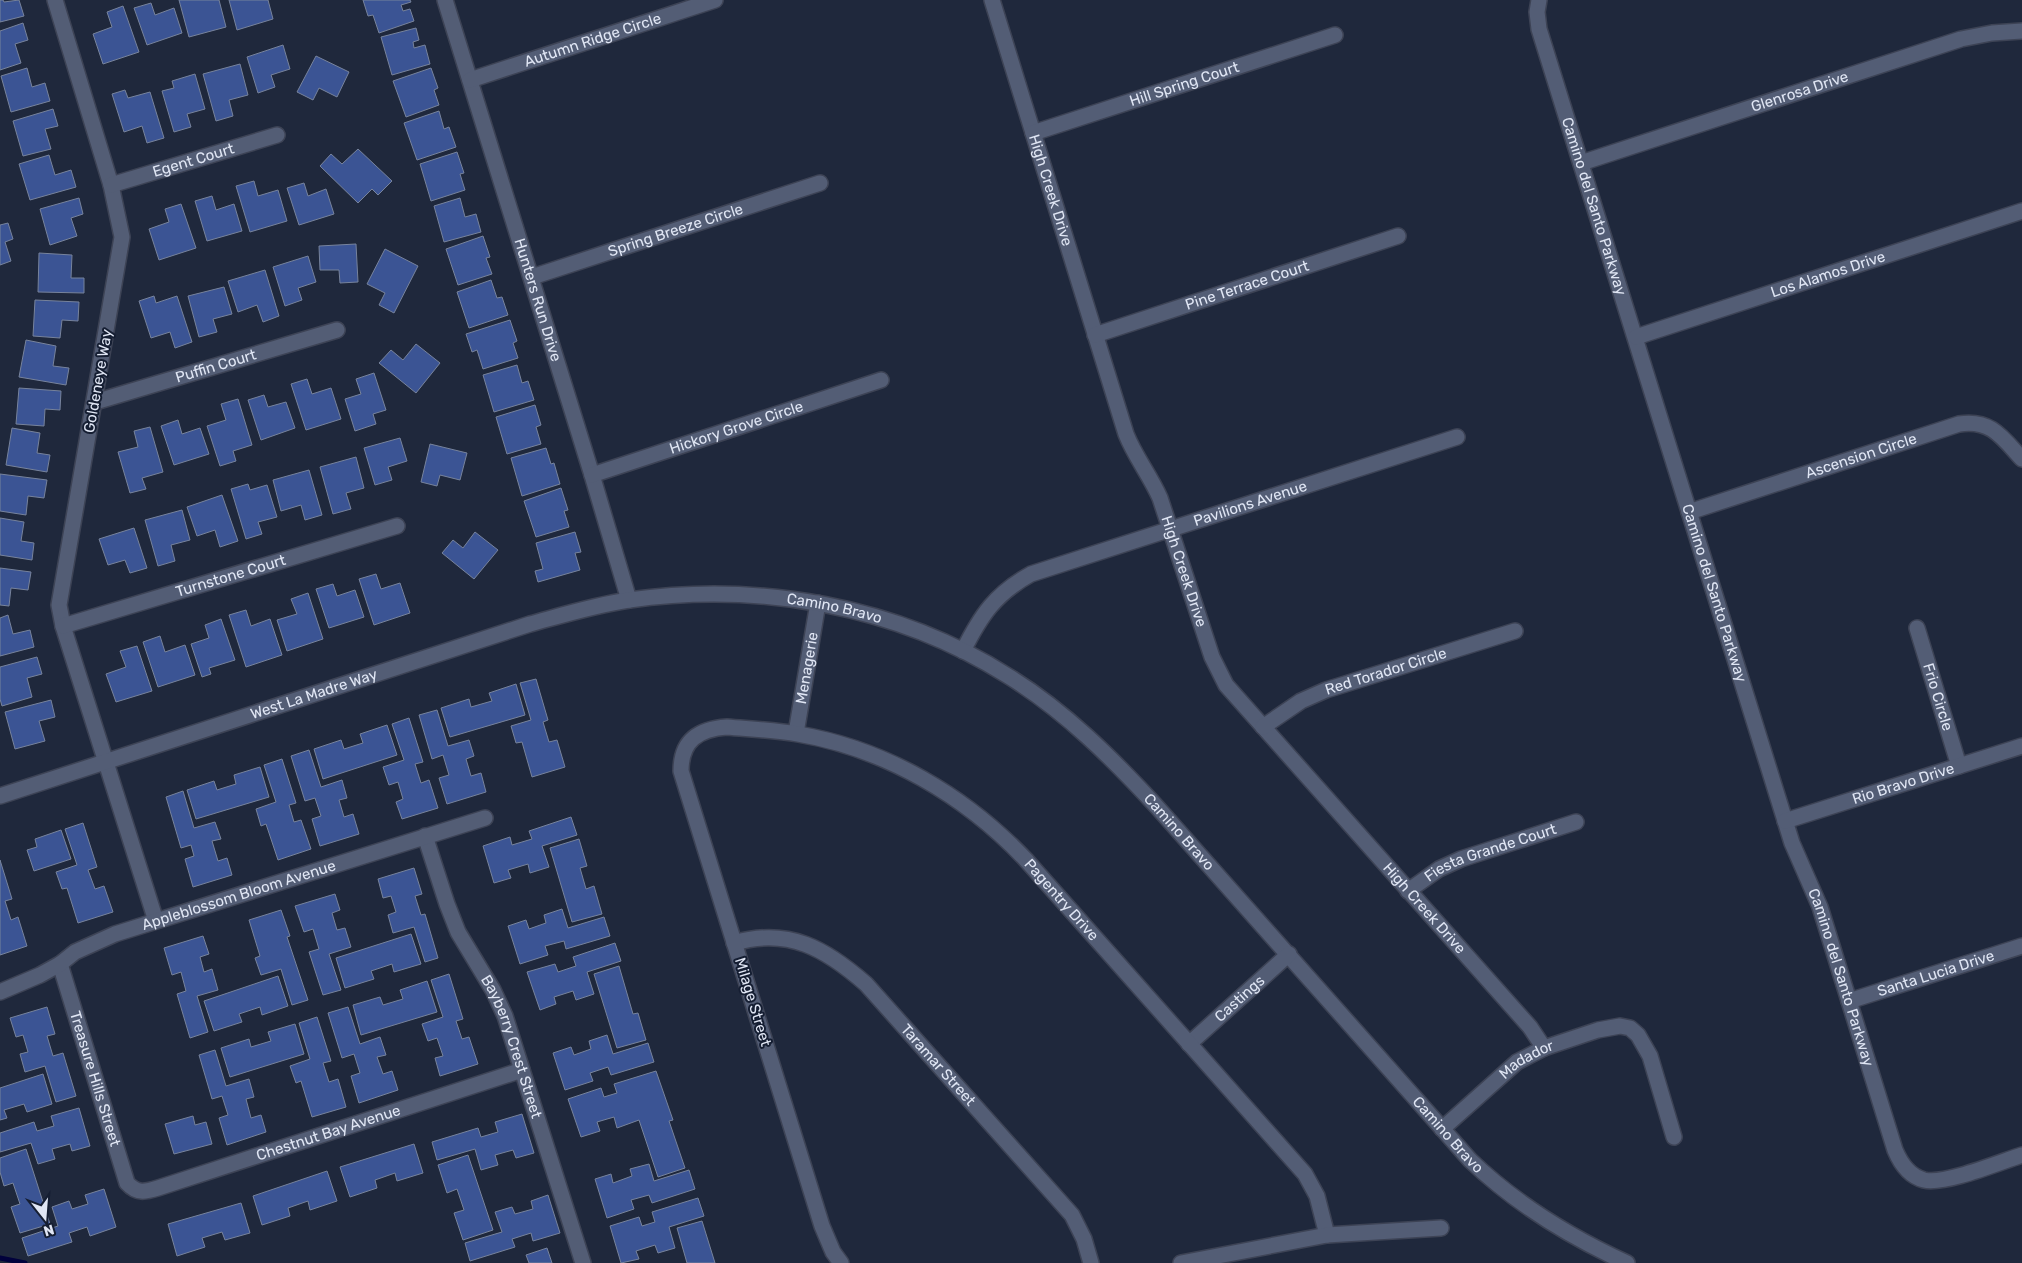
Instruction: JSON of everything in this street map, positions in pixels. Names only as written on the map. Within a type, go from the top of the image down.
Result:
[{"type":"street","name":"Goldeneye Way","points":[[55,0],[111,185],[122,236],[60,606],[63,626],[156,921]]},
{"type":"street","name":"Hunters Run Drive","points":[[445,0],[532,277],[629,600]]},
{"type":"street","name":"Autumn Ridge Circle","points":[[470,80],[714,0]]},
{"type":"street","name":"High Creek Drive","points":[[992,0],[1126,434],[1136,456],[1155,486],[1212,657],[1226,685],[1530,1027],[1544,1048]]},
{"type":"street","name":"Camino del Santo Parkway","points":[[1539,0],[1537,12],[1539,29],[1785,821],[1798,860],[1820,907],[1895,1150],[1903,1165],[1923,1180],[1942,1180],[2022,1155]]},
{"type":"street","name":"Glenrosa Drive","points":[[1581,163],[1961,39],[1992,33],[2022,31]]},
{"type":"street","name":"Hill Spring Court","points":[[1033,133],[1335,35]]},
{"type":"street","name":"Egent Court","points":[[111,185],[277,135]]},
{"type":"street","name":"Spring Breeze Circle","points":[[532,277],[820,183]]},
{"type":"street","name":"Los Alamos Drive","points":[[1636,337],[2022,211]]},
{"type":"street","name":"Pine Terrace Court","points":[[1095,335],[1398,236]]},
{"type":"street","name":"Puffin Court","points":[[95,402],[337,330]]},
{"type":"street","name":"Hickory Grove Circle","points":[[592,475],[882,380]]},
{"type":"street","name":"Ascension Circle","points":[[1689,512],[1959,424],[1979,423],[1989,426],[2022,459]]},
{"type":"street","name":"Pavilions Avenue","points":[[963,651],[984,612],[1006,589],[1045,568],[1457,437]]},
{"type":"street","name":"Turnstone Court","points":[[63,626],[397,526]]},
{"type":"street","name":"Camino Bravo","points":[[629,600],[681,595],[736,594],[818,603],[868,614],[963,651],[1024,687],[1054,708],[1098,745],[1158,808],[1470,1160],[1509,1194],[1565,1231],[1628,1263]]},
{"type":"street","name":"West La Madre Way","points":[[0,796],[530,624],[580,610],[629,600]]},
{"type":"street","name":"Menagerie","points":[[796,733],[818,603]]},
{"type":"street","name":"Frio Circle","points":[[1917,628],[1959,766]]},
{"type":"street","name":"Red Torador Circle","points":[[1263,727],[1301,701],[1326,690],[1515,631]]},
{"type":"street","name":"Pagentry Drive","points":[[688,743],[696,736],[716,727],[726,726],[796,733],[854,748],[893,764],[944,791],[984,820],[1027,861],[1305,1174],[1317,1196],[1328,1236]]},
{"type":"street","name":"Milage Street","points":[[688,743],[684,751],[681,771],[822,1226],[833,1252],[840,1262]]},
{"type":"street","name":"Rio Bravo Drive","points":[[1785,821],[2022,746]]},
{"type":"street","name":"Appleblossom Bloom Avenue","points":[[0,992],[60,964],[75,952],[115,934],[485,818]]},
{"type":"street","name":"Fiesta Grande Court","points":[[1408,891],[1440,869],[1461,859],[1576,822]]},
{"type":"street","name":"Bayberry Crest Street","points":[[425,836],[458,932],[493,990],[505,1016],[583,1263]]},
{"type":"street","name":"Taramar Street","points":[[734,943],[753,937],[766,936],[793,940],[822,952],[851,971],[866,984],[1072,1215],[1079,1226],[1091,1263]]},
{"type":"street","name":"Santa Lucia Drive","points":[[1849,1001],[2022,946]]},
{"type":"street","name":"Castings","points":[[1189,1044],[1289,954]]},
{"type":"street","name":"Treasure Hills Street","points":[[60,964],[127,1183],[134,1190]]},
{"type":"street","name":"Madador","points":[[1442,1129],[1517,1062],[1544,1048],[1598,1030],[1620,1026],[1630,1028],[1638,1035],[1650,1056],[1674,1137]]},
{"type":"street","name":"Chestnut Bay Avenue","points":[[134,1190],[144,1192],[158,1188],[522,1070]]},
{"type":"street","points":[[1181,1263],[1328,1236],[1442,1228]]},
{"type":"building","points":[[0,0],[4,2],[19,0],[24,16],[0,22]]},
{"type":"building","points":[[179,0],[219,0],[226,27],[189,37]]},
{"type":"building","points":[[229,0],[268,0],[273,19],[237,30]]},
{"type":"building","points":[[363,0],[410,0],[411,2],[401,5],[403,11],[410,9],[414,21],[379,33],[373,15],[368,16]]},
{"type":"building","points":[[151,3],[155,15],[174,8],[182,33],[147,45],[134,8]]},
{"type":"building","points":[[123,6],[139,52],[103,64],[93,34],[112,27],[107,12]]},
{"type":"building","points":[[23,23],[28,40],[15,44],[21,63],[0,70],[0,31]]},
{"type":"building","points":[[416,28],[419,40],[413,42],[414,48],[425,45],[430,64],[392,75],[381,37]]},
{"type":"building","points":[[283,45],[290,69],[271,75],[275,87],[258,93],[247,57]]},
{"type":"building","points":[[316,56],[349,72],[337,97],[319,88],[313,100],[297,92]]},
{"type":"building","points":[[240,64],[248,95],[229,100],[233,116],[216,121],[203,74]]},
{"type":"building","points":[[27,68],[32,87],[45,83],[50,101],[11,112],[1,76]]},
{"type":"building","points":[[431,68],[438,88],[434,90],[439,105],[406,117],[393,81]]},
{"type":"building","points":[[195,74],[205,109],[187,114],[191,127],[174,132],[162,91],[174,88],[172,81]]},
{"type":"building","points":[[125,90],[128,98],[150,92],[164,138],[147,143],[142,126],[124,132],[112,94]]},
{"type":"building","points":[[53,109],[58,126],[45,129],[51,149],[23,156],[13,121]]},
{"type":"building","points":[[439,111],[444,129],[449,127],[456,147],[417,160],[404,123]]},
{"type":"building","points":[[358,149],[392,181],[378,195],[372,189],[358,203],[320,166],[331,154],[342,164]]},
{"type":"building","points":[[457,152],[464,173],[460,174],[465,190],[431,201],[420,164]]},
{"type":"building","points":[[49,155],[55,175],[71,170],[76,187],[30,200],[19,164]]},
{"type":"building","points":[[254,181],[258,196],[278,190],[287,221],[250,232],[236,186]]},
{"type":"building","points":[[304,183],[308,196],[326,189],[334,214],[299,225],[287,188]]},
{"type":"building","points":[[212,196],[216,210],[234,204],[242,231],[207,241],[195,201]]},
{"type":"building","points":[[79,198],[83,214],[71,218],[77,236],[50,245],[40,209]]},
{"type":"building","points":[[460,198],[465,217],[476,214],[481,232],[444,242],[434,206]]},
{"type":"building","points":[[181,204],[196,248],[159,260],[149,229],[169,222],[165,209]]},
{"type":"building","points":[[8,223],[13,239],[5,242],[11,261],[0,265],[0,225]]},
{"type":"building","points":[[483,236],[490,257],[486,258],[492,274],[458,285],[446,249]]},
{"type":"building","points":[[356,244],[358,282],[340,283],[339,270],[320,270],[319,246]]},
{"type":"building","points":[[385,249],[418,266],[394,313],[379,305],[385,293],[367,284]]},
{"type":"building","points":[[39,253],[72,255],[71,278],[84,278],[84,293],[38,292]]},
{"type":"building","points":[[308,256],[316,282],[298,288],[302,300],[285,306],[273,267]]},
{"type":"building","points":[[265,270],[279,316],[263,322],[257,305],[238,312],[228,281]]},
{"type":"building","points":[[491,280],[497,298],[502,297],[508,315],[469,328],[457,292]]},
{"type":"building","points":[[224,287],[232,314],[213,319],[217,332],[199,337],[188,296]]},
{"type":"building","points":[[154,296],[156,303],[177,296],[192,342],[175,348],[170,332],[151,338],[139,301]]},
{"type":"building","points":[[35,300],[79,302],[78,321],[62,320],[60,338],[33,336]]},
{"type":"building","points":[[510,320],[517,341],[513,343],[518,358],[483,369],[477,350],[472,352],[466,334]]},
{"type":"building","points":[[26,340],[56,346],[53,366],[69,368],[66,385],[19,377]]},
{"type":"building","points":[[416,344],[440,363],[416,393],[379,363],[391,350],[403,360]]},
{"type":"building","points":[[517,365],[522,383],[528,381],[534,400],[494,412],[483,375]]},
{"type":"building","points":[[374,373],[386,410],[373,414],[376,424],[355,431],[345,399],[361,394],[356,379]]},
{"type":"building","points":[[307,379],[312,394],[331,388],[341,419],[306,430],[291,384]]},
{"type":"building","points":[[19,388],[61,391],[60,410],[45,409],[44,426],[16,424]]},
{"type":"building","points":[[264,395],[268,407],[286,402],[295,428],[261,440],[248,400]]},
{"type":"building","points":[[238,399],[252,445],[233,451],[236,461],[220,466],[207,426],[226,420],[221,404]]},
{"type":"building","points":[[535,405],[541,425],[536,427],[541,444],[507,454],[496,417]]},
{"type":"building","points":[[178,420],[182,434],[200,428],[209,454],[174,465],[161,426]]},
{"type":"building","points":[[150,427],[163,472],[142,478],[146,489],[130,493],[118,452],[138,447],[134,431]]},
{"type":"building","points":[[12,428],[40,433],[37,453],[50,455],[47,472],[6,465]]},
{"type":"building","points":[[400,438],[407,461],[388,467],[392,480],[375,485],[364,448]]},
{"type":"building","points":[[430,444],[467,453],[460,480],[440,475],[437,486],[421,482]]},
{"type":"building","points":[[546,448],[551,464],[554,463],[560,484],[522,496],[511,458]]},
{"type":"building","points":[[356,457],[364,488],[346,493],[351,509],[333,514],[320,467]]},
{"type":"building","points":[[309,470],[322,515],[305,520],[301,505],[281,511],[273,480]]},
{"type":"building","points":[[0,474],[47,480],[44,498],[28,496],[26,515],[0,511]]},
{"type":"building","points":[[248,484],[250,490],[267,485],[277,517],[258,522],[262,534],[246,539],[231,489]]},
{"type":"building","points":[[561,488],[568,510],[564,511],[569,527],[536,537],[524,501]]},
{"type":"building","points":[[222,495],[238,541],[220,547],[215,530],[197,536],[187,507]]},
{"type":"building","points":[[182,510],[190,540],[171,545],[175,561],[158,566],[145,520]]},
{"type":"building","points":[[0,518],[24,522],[21,541],[34,543],[32,560],[0,555]]},
{"type":"building","points":[[134,528],[147,568],[130,573],[125,560],[108,565],[99,539]]},
{"type":"building","points":[[475,532],[498,550],[474,579],[442,553],[453,540],[463,548]]},
{"type":"building","points":[[575,532],[581,552],[575,553],[580,570],[538,582],[535,571],[543,569],[536,543]]},
{"type":"building","points":[[0,568],[31,572],[28,590],[11,588],[9,606],[0,605]]},
{"type":"building","points":[[376,574],[381,589],[400,583],[410,613],[374,625],[359,579]]},
{"type":"building","points":[[333,584],[337,596],[355,590],[364,617],[329,628],[316,589]]},
{"type":"building","points":[[308,593],[323,639],[287,651],[277,620],[297,614],[291,599]]},
{"type":"building","points":[[246,610],[251,626],[270,619],[282,655],[246,667],[229,615]]},
{"type":"building","points":[[8,615],[13,634],[30,630],[34,647],[0,656],[0,618]]},
{"type":"building","points":[[221,619],[235,660],[209,668],[211,674],[202,677],[191,644],[209,638],[205,625]]},
{"type":"building","points":[[160,636],[165,652],[185,645],[195,675],[158,687],[143,642]]},
{"type":"building","points":[[137,646],[152,691],[116,702],[106,674],[126,667],[120,651]]},
{"type":"building","points":[[37,657],[42,674],[27,678],[32,697],[2,706],[0,699],[0,667]]},
{"type":"building","points":[[536,679],[548,720],[543,722],[549,742],[557,740],[565,767],[532,777],[522,742],[516,743],[511,726],[531,720],[520,683]]},
{"type":"building","points":[[516,684],[525,715],[450,737],[441,708],[469,699],[471,707],[492,701],[489,693]]},
{"type":"building","points":[[51,700],[55,717],[39,721],[45,741],[15,749],[5,712]]},
{"type":"building","points":[[437,710],[448,746],[469,740],[474,756],[466,759],[471,776],[481,773],[486,792],[447,804],[439,778],[449,775],[443,755],[432,759],[419,715]]},
{"type":"building","points":[[409,718],[423,762],[415,764],[421,783],[429,780],[438,808],[402,819],[396,802],[403,799],[398,782],[389,785],[383,767],[404,760],[392,724]]},
{"type":"building","points":[[387,725],[397,755],[323,779],[314,749],[341,740],[344,749],[363,743],[360,734]]},
{"type":"building","points":[[309,750],[321,787],[342,780],[347,798],[339,800],[344,817],[353,814],[359,834],[320,846],[312,819],[321,816],[315,798],[305,801],[291,756]]},
{"type":"building","points":[[282,759],[296,803],[289,805],[294,822],[301,820],[311,849],[278,860],[266,824],[261,826],[256,809],[276,802],[264,765]]},
{"type":"building","points":[[260,767],[269,797],[196,819],[187,790],[214,781],[217,790],[236,784],[234,775]]},
{"type":"building","points":[[183,791],[194,828],[215,822],[221,839],[212,841],[218,861],[227,858],[232,875],[193,887],[185,859],[194,856],[191,845],[181,848],[166,797]]},
{"type":"building","points":[[571,817],[577,835],[542,846],[549,867],[530,873],[528,864],[508,870],[511,878],[494,883],[483,846],[510,837],[512,845],[532,839],[529,831]]},
{"type":"building","points":[[83,823],[97,867],[88,870],[95,889],[104,886],[113,912],[78,923],[67,888],[62,889],[56,872],[77,865],[65,829]]},
{"type":"building","points":[[61,830],[71,859],[34,871],[27,850],[37,847],[35,839]]},
{"type":"building","points":[[579,839],[587,866],[580,868],[586,889],[594,886],[602,914],[572,922],[550,848]]},
{"type":"building","points":[[0,860],[12,899],[5,901],[11,920],[18,917],[27,946],[0,955]]},
{"type":"building","points":[[414,868],[422,894],[415,896],[421,915],[425,914],[438,958],[425,962],[414,927],[393,933],[388,915],[396,912],[391,896],[383,898],[378,879]]},
{"type":"building","points":[[335,894],[340,910],[332,913],[337,930],[345,928],[351,947],[329,954],[341,990],[323,995],[309,952],[319,949],[313,929],[304,932],[295,906]]},
{"type":"building","points":[[562,909],[568,928],[604,917],[610,936],[566,949],[564,941],[545,946],[548,955],[520,964],[508,926],[526,920],[529,929],[546,923],[544,915]]},
{"type":"building","points":[[281,910],[290,936],[287,937],[308,1000],[292,1005],[281,969],[261,975],[255,958],[260,956],[249,920]]},
{"type":"building","points":[[411,934],[421,964],[394,972],[392,964],[371,971],[374,979],[345,988],[336,958]]},
{"type":"building","points":[[203,936],[209,954],[200,957],[204,972],[212,969],[218,990],[197,996],[208,1032],[190,1038],[177,994],[186,991],[181,972],[172,975],[164,948]]},
{"type":"building","points":[[615,943],[621,961],[587,972],[594,994],[576,1000],[573,991],[554,997],[556,1004],[540,1010],[527,972],[555,964],[558,972],[576,966],[573,957]]},
{"type":"building","points":[[619,966],[633,1014],[638,1013],[646,1040],[617,1048],[594,974]]},
{"type":"building","points":[[449,974],[463,1019],[456,1021],[462,1039],[469,1037],[478,1064],[440,1076],[435,1058],[443,1056],[437,1038],[428,1041],[422,1024],[443,1017],[431,980]]},
{"type":"building","points":[[278,976],[288,1006],[262,1015],[260,1007],[239,1014],[242,1022],[214,1031],[204,1001]]},
{"type":"building","points":[[427,981],[437,1012],[361,1035],[353,1005],[380,997],[383,1005],[403,999],[400,990]]},
{"type":"building","points":[[47,1007],[55,1034],[47,1036],[53,1056],[63,1053],[76,1096],[56,1102],[45,1066],[25,1072],[20,1054],[28,1052],[23,1035],[16,1037],[10,1018]]},
{"type":"building","points":[[348,1007],[360,1044],[380,1037],[386,1055],[377,1057],[383,1074],[392,1071],[398,1090],[359,1103],[351,1076],[360,1073],[354,1054],[342,1058],[328,1013]]},
{"type":"building","points":[[317,1017],[331,1061],[323,1063],[329,1082],[338,1079],[346,1107],[312,1117],[301,1081],[296,1083],[290,1066],[310,1059],[299,1023]]},
{"type":"building","points":[[295,1024],[304,1054],[230,1077],[221,1048],[249,1039],[251,1047],[271,1041],[268,1032]]},
{"type":"building","points":[[607,1035],[613,1054],[648,1043],[654,1062],[611,1075],[608,1067],[590,1073],[593,1081],[565,1090],[553,1053],[571,1047],[574,1055],[591,1049],[589,1041]]},
{"type":"building","points":[[215,1050],[226,1086],[249,1079],[254,1097],[246,1099],[251,1118],[261,1115],[266,1132],[227,1145],[219,1118],[228,1115],[222,1096],[212,1099],[199,1055]]},
{"type":"building","points":[[656,1071],[673,1120],[669,1121],[685,1168],[658,1177],[639,1120],[617,1128],[614,1117],[597,1122],[600,1131],[581,1137],[568,1099],[601,1088],[604,1097],[617,1093],[614,1084]]},
{"type":"building","points":[[43,1074],[52,1104],[27,1112],[24,1104],[4,1110],[7,1118],[0,1120],[0,1088]]},
{"type":"building","points":[[79,1108],[90,1146],[72,1151],[70,1144],[52,1149],[55,1159],[38,1164],[31,1143],[0,1152],[0,1133],[34,1122],[37,1131],[54,1126],[51,1116]]},
{"type":"building","points":[[522,1114],[534,1153],[516,1158],[513,1150],[495,1155],[498,1165],[481,1170],[475,1149],[437,1160],[432,1142],[478,1128],[481,1137],[498,1132],[495,1122]]},
{"type":"building","points":[[193,1116],[195,1125],[206,1122],[212,1144],[174,1154],[165,1124]]},
{"type":"building","points":[[414,1144],[423,1173],[397,1181],[395,1173],[375,1180],[377,1188],[350,1197],[340,1167]]},
{"type":"building","points":[[26,1149],[50,1224],[20,1233],[11,1207],[20,1204],[13,1183],[4,1186],[0,1172],[0,1158]]},
{"type":"building","points":[[468,1155],[493,1230],[463,1240],[454,1213],[464,1210],[457,1189],[447,1193],[438,1165]]},
{"type":"building","points":[[649,1164],[654,1181],[689,1170],[695,1189],[652,1203],[649,1195],[631,1200],[634,1209],[607,1218],[595,1179],[611,1174],[613,1183],[632,1176],[630,1169]]},
{"type":"building","points":[[327,1171],[337,1201],[310,1210],[308,1201],[288,1208],[290,1216],[262,1225],[253,1196]]},
{"type":"building","points":[[104,1189],[116,1227],[90,1236],[87,1227],[69,1233],[72,1242],[28,1256],[22,1238],[58,1226],[52,1207],[69,1201],[72,1209],[88,1204],[85,1195]]},
{"type":"building","points":[[548,1195],[560,1233],[533,1241],[531,1233],[512,1239],[515,1247],[470,1261],[465,1243],[502,1232],[495,1212],[512,1207],[515,1214],[533,1209],[531,1201]]},
{"type":"building","points":[[698,1198],[704,1216],[669,1227],[675,1248],[658,1253],[655,1245],[636,1251],[639,1259],[621,1263],[610,1226],[639,1217],[642,1226],[655,1222],[652,1212]]},
{"type":"building","points":[[241,1203],[250,1233],[225,1240],[222,1232],[202,1238],[205,1247],[177,1256],[168,1224]]},
{"type":"building","points":[[702,1221],[715,1263],[687,1263],[677,1228]]},
{"type":"building","points":[[547,1248],[552,1263],[529,1263],[526,1255]]},
{"type":"waterway","points":[[0,1258],[25,1263]]}]
